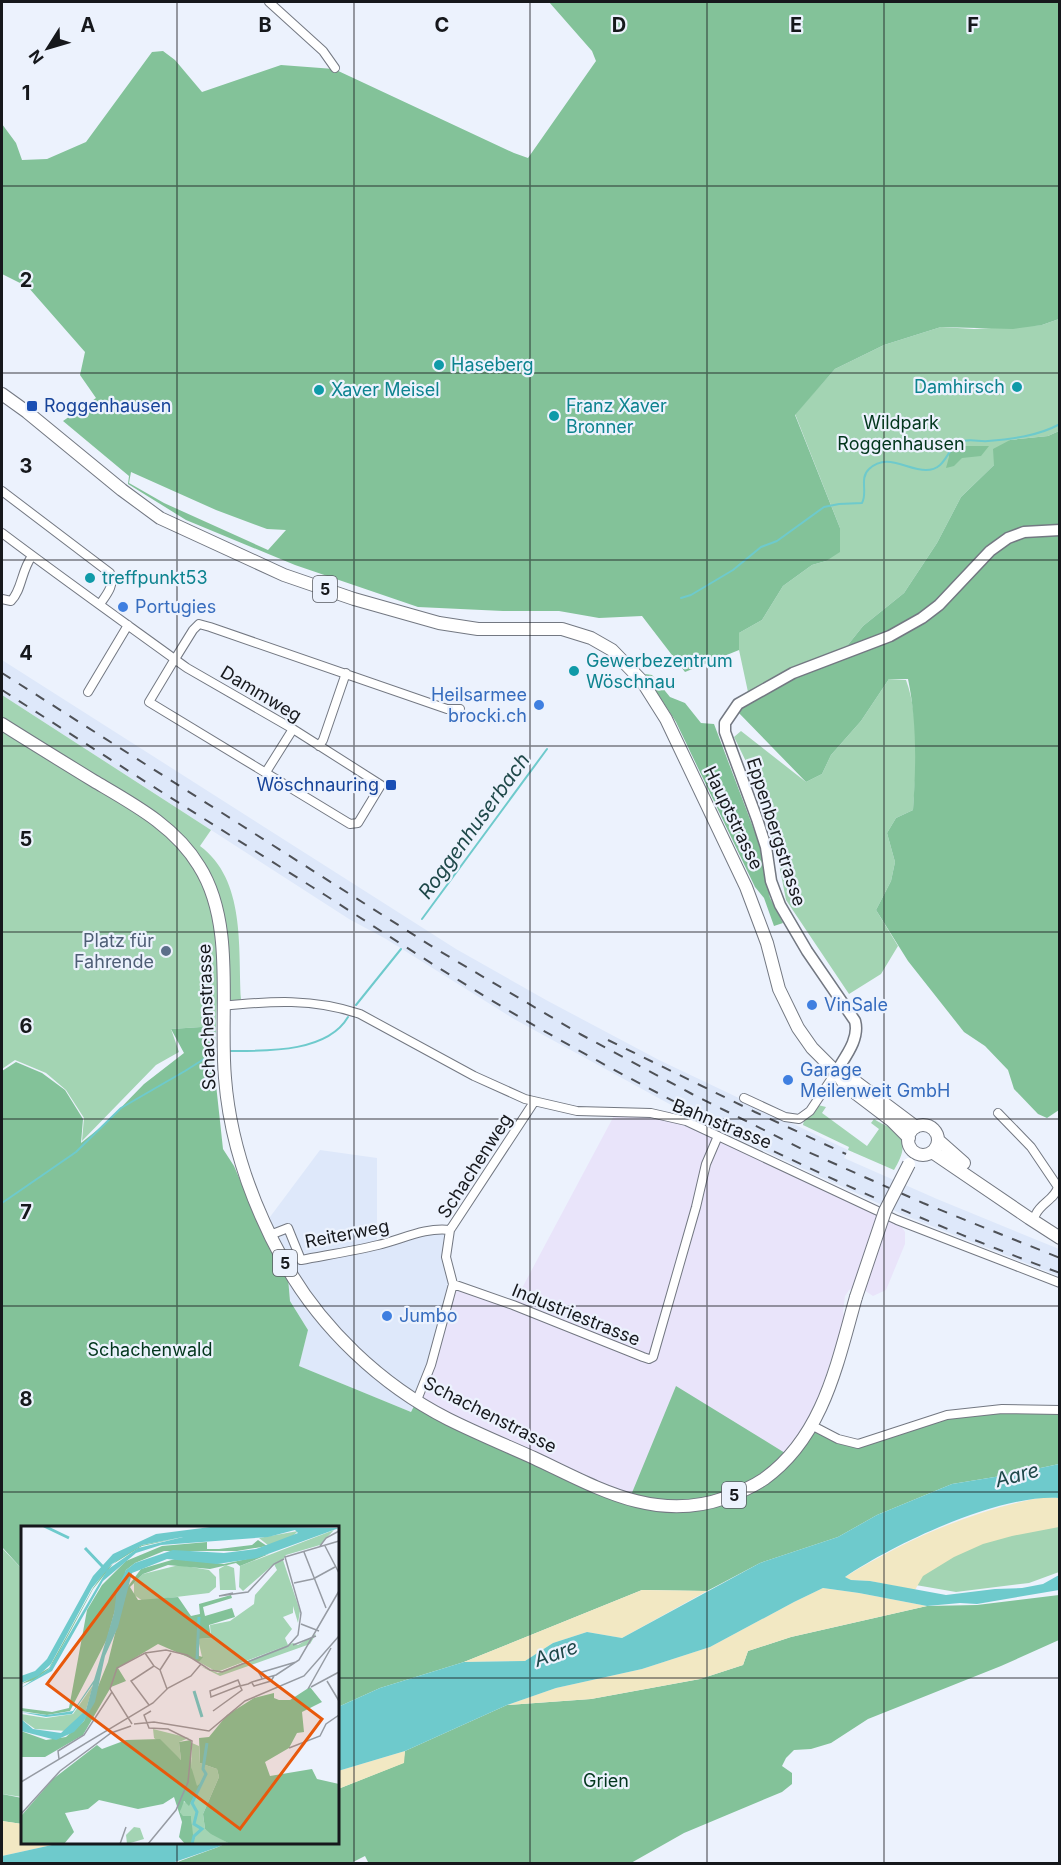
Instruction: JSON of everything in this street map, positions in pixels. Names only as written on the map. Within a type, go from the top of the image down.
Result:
[{"type":"main road","name":"Hauptstrasse","points":[[2,394],[144,507],[178,528],[246,559],[284,575],[354,599],[439,623],[478,629],[546,628],[577,632],[603,644],[620,657],[642,681],[655,700],[746,887],[779,989],[791,1016],[812,1048],[836,1072],[852,1079],[912,1132]]},
{"type":"main road","name":"Schachenstrasse","points":[[2,724],[152,817],[173,834],[192,855],[210,886],[220,921],[223,947],[222,1006],[225,1082],[233,1135],[257,1205],[270,1234],[298,1285],[337,1335],[380,1374],[446,1418],[629,1500],[666,1507],[681,1507],[715,1502],[761,1481],[797,1449],[813,1426],[824,1401],[885,1211],[916,1152]]},
{"type":"main road","points":[[920,1125],[929,1126],[936,1132],[935,1146],[926,1155],[916,1152],[910,1146],[912,1132],[920,1125]]},
{"type":"main road","points":[[935,1146],[1059,1229]]},
{"type":"main road","points":[[935,1146],[1059,1238]]},
{"type":"street","points":[[269,2],[323,51],[335,68]]},
{"type":"street","points":[[2,491],[110,573],[112,578],[110,588],[100,604]]},
{"type":"street","name":"Eppenbergstrasse","points":[[836,1072],[847,1055],[856,1034],[855,1021],[780,906],[771,881],[766,847],[725,732],[725,723],[738,704],[793,673],[890,636],[922,618],[939,605],[990,551],[1008,537],[1024,532],[1059,530]]},
{"type":"street","name":"Dammweg","points":[[2,533],[175,659],[293,729],[381,785],[358,823],[350,824],[266,772]]},
{"type":"street","points":[[2,599],[11,602],[16,597],[25,566],[32,556]]},
{"type":"street","points":[[293,729],[266,772],[149,702],[193,630],[199,624],[447,709],[460,710]]},
{"type":"street","points":[[88,692],[128,625]]},
{"type":"street","points":[[319,746],[346,673]]},
{"type":"street","name":"Bahnstrasse","points":[[222,1006],[300,1002],[326,1004],[360,1014],[474,1076],[534,1102],[577,1111],[651,1113],[686,1121],[897,1221],[1006,1260],[1059,1283]]},
{"type":"street","points":[[744,1098],[785,1117],[799,1119],[810,1111],[836,1072]]},
{"type":"street","name":"Schachenweg","points":[[453,1284],[446,1257],[450,1230],[534,1102]]},
{"type":"street","points":[[998,1113],[1031,1147],[1058,1187],[1056,1193],[1038,1208],[1035,1214]]},
{"type":"street","name":"Industriestrasse","points":[[453,1284],[513,1305],[643,1358],[651,1358],[658,1345],[706,1164],[718,1136]]},
{"type":"street","name":"Reiterweg","points":[[270,1234],[288,1228],[301,1260],[376,1245],[424,1231],[450,1230]]},
{"type":"street","points":[[417,1400],[431,1365],[453,1284]]},
{"type":"street","points":[[813,1426],[838,1439],[858,1444],[908,1426],[955,1413],[1002,1409],[1059,1410]]},
{"type":"shaded area","points":[[2,660],[456,949],[546,1000],[659,1060],[848,1150],[844,1158],[1059,1249],[1059,1276],[906,1216],[706,1124],[514,1019],[386,939],[349,919],[2,695]]},
{"type":"shaded area","points":[[616,1112],[676,1118],[897,1220],[905,1232],[905,1244],[886,1290],[873,1296],[864,1290],[854,1288],[849,1290],[845,1296],[843,1312],[845,1318],[814,1411],[786,1453],[629,1500],[417,1400],[453,1284],[513,1305]]},
{"type":"shaded area","points":[[320,1150],[377,1158],[377,1245],[412,1235],[450,1230],[448,1243],[452,1276],[431,1365],[411,1412],[299,1366],[308,1330],[290,1301],[288,1277],[261,1229]]},
{"type":"green space","points":[[549,2],[1059,2],[1059,319],[1042,325],[1013,329],[941,327],[884,345],[835,369],[795,415],[840,528],[840,552],[826,561],[812,565],[783,586],[762,620],[739,633],[739,650],[685,672],[642,616],[599,618],[559,611],[418,607],[295,565],[186,520],[128,484],[129,476],[63,421],[96,398],[80,375],[85,352],[28,287],[2,274],[2,124],[16,143],[22,160],[47,159],[86,142],[152,52],[163,51],[175,60],[202,92],[281,65],[334,69],[528,158],[596,61],[592,51]],"holes":[[[131,472],[216,510],[267,529],[286,530],[268,550],[164,503],[129,483]]]},
{"type":"green space","name":"Wildpark Roggenhausen","points":[[1059,319],[1059,431],[1048,436],[1010,440],[994,465],[961,497],[937,543],[904,593],[863,626],[847,646],[793,669],[748,692],[739,650],[739,633],[762,620],[783,586],[812,565],[826,561],[840,528],[795,414],[835,369],[884,345],[941,327],[974,329],[1042,325]]},
{"type":"green space","points":[[1059,431],[1059,1110],[1047,1118],[1038,1114],[1014,1089],[1008,1070],[985,1046],[964,1032],[908,961],[876,910],[891,881],[895,862],[887,833],[896,818],[913,810],[915,744],[908,679],[889,679],[861,721],[831,755],[822,774],[806,782],[737,711],[748,692],[793,669],[847,646],[863,626],[904,593],[937,543],[961,497],[994,465],[993,449],[1010,440],[1048,436]]},
{"type":"green space","points":[[965,446],[989,446],[981,456],[962,458],[954,466],[946,468],[948,450]]},
{"type":"green space","points":[[645,674],[652,675],[670,697],[685,703],[701,723],[714,724],[759,843],[770,898],[783,923],[774,926],[764,898],[755,887],[676,722]]},
{"type":"green space","points":[[889,679],[906,680],[913,711],[916,744],[913,810],[896,818],[887,833],[895,862],[891,881],[876,910],[898,946],[881,974],[849,994],[786,900],[778,859],[759,788],[734,737],[741,731],[806,782],[822,774],[831,755],[861,721]]},
{"type":"green space","points":[[2,695],[211,830],[200,846],[215,860],[225,877],[237,916],[241,999],[238,1002],[233,1002],[227,997],[226,934],[219,897],[212,879],[188,842],[2,719]]},
{"type":"green space","points":[[2,731],[143,817],[172,838],[196,867],[209,897],[219,947],[216,1026],[171,1029],[179,1052],[156,1065],[82,1141],[84,1118],[66,1090],[46,1073],[15,1060],[2,1069]]},
{"type":"green space","name":"Schachenwald","points":[[216,1026],[214,1066],[223,1149],[234,1166],[261,1229],[288,1278],[290,1301],[308,1330],[299,1366],[411,1412],[417,1400],[629,1500],[676,1386],[785,1453],[813,1426],[851,1443],[947,1415],[1059,1410],[1059,1464],[952,1484],[877,1515],[838,1537],[760,1563],[707,1591],[642,1590],[464,1662],[380,1688],[339,1707],[339,1526],[21,1526],[21,1568],[2,1547],[2,1071],[16,1062],[42,1073],[65,1090],[83,1119],[81,1143],[106,1123],[144,1084],[184,1053],[171,1029]]},
{"type":"green space","points":[[818,1105],[826,1107],[822,1113],[867,1146],[879,1129],[871,1123],[874,1119],[895,1131],[903,1145],[894,1170],[848,1150],[849,1147],[803,1125],[804,1120]]},
{"type":"green space","points":[[1059,1501],[1059,1572],[1029,1583],[956,1592],[858,1575]]},
{"type":"green space","points":[[2,1548],[21,1568],[21,1797],[2,1794]]},
{"type":"green space","name":"Grien","points":[[1059,1595],[1059,1640],[1001,1666],[868,1719],[831,1743],[811,1749],[794,1750],[782,1766],[792,1773],[792,1784],[782,1792],[684,1833],[631,1863],[369,1864],[365,1856],[349,1864],[172,1864],[224,1844],[339,1844],[339,1789],[403,1763],[405,1751],[507,1705],[591,1699],[700,1679],[743,1665],[748,1651],[791,1637],[927,1606],[977,1605]]},
{"type":"green space","points":[[2,1794],[21,1798],[21,1824],[2,1821]]},
{"type":"sand","points":[[1044,1497],[1059,1498],[1059,1527],[983,1544],[954,1557],[923,1576],[915,1590],[870,1581],[850,1580],[845,1577],[916,1538],[966,1518]]},
{"type":"sand","points":[[823,1588],[927,1606],[791,1637],[748,1651],[743,1665],[700,1679],[591,1699],[507,1705],[556,1688],[642,1669],[710,1647]]},
{"type":"sand","points":[[642,1590],[707,1591],[622,1638],[587,1632],[553,1643],[525,1661],[464,1662]]},
{"type":"sand","points":[[405,1751],[404,1763],[339,1789],[339,1771]]},
{"type":"sand","points":[[2,1821],[21,1824],[21,1844],[56,1844],[2,1856]]},
{"type":"water","name":"Aare","points":[[1059,1464],[1059,1498],[1035,1499],[1008,1504],[949,1523],[891,1550],[845,1577],[851,1580],[870,1581],[946,1595],[1022,1588],[1043,1584],[1059,1575],[1059,1590],[977,1604],[927,1606],[823,1588],[710,1647],[642,1669],[556,1688],[507,1705],[405,1751],[339,1771],[339,1707],[380,1688],[464,1662],[525,1661],[553,1643],[587,1632],[622,1638],[760,1563],[838,1537],[877,1515],[952,1484]]},
{"type":"water","points":[[56,1844],[224,1844],[172,1863],[2,1863],[2,1856]]},
{"type":"waterway","name":"Roggenhuserbach","points":[[681,598],[691,595],[733,570],[761,547],[777,541],[824,507],[862,503],[866,473],[876,464],[890,462],[919,469],[933,469],[942,463],[955,445],[960,442],[1025,436],[1060,424]]},
{"type":"waterway","name":"Roggenhuserbach","points":[[422,919],[547,749]]},
{"type":"waterway","name":"Roggenhuserbach","points":[[356,1005],[401,949]]},
{"type":"waterway","name":"Roggenhuserbach","points":[[229,1051],[277,1050],[311,1044],[326,1038],[348,1017]]},
{"type":"waterway","name":"Roggenhuserbach","points":[[2,1203],[76,1152],[121,1108],[215,1052]]},
{"type":"railway","points":[[2,673],[436,949],[580,1034],[806,1151],[923,1203],[1060,1258]]},
{"type":"railway","points":[[2,690],[457,979],[600,1062],[728,1129],[859,1191],[925,1220],[1060,1273]]},
{"type":"railway","points":[[608,1040],[846,1154]]},
{"type":"place","name":"Haseberg","points":[[439,365]]},
{"type":"place","name":"Damhirsch","points":[[1017,387]]},
{"type":"place","name":"Xaver Meisel","points":[[319,390]]},
{"type":"place","name":"Roggenhausen","points":[[32,406]]},
{"type":"place","name":"Franz Xaver Bronner","points":[[554,416]]},
{"type":"place","name":"treffpunkt53","points":[[90,578]]},
{"type":"place","name":"Portugies","points":[[123,607]]},
{"type":"place","name":"Gewerbezentrum Wöschnau","points":[[574,671]]},
{"type":"place","name":"Heilsarmee brocki.ch","points":[[539,705]]},
{"type":"place","name":"Wöschnauring","points":[[391,785]]},
{"type":"place","name":"Platz für Fahrende","points":[[166,951]]},
{"type":"place","name":"VinSale","points":[[812,1005]]},
{"type":"place","name":"Garage Meilenweit GmbH","points":[[788,1080]]},
{"type":"place","name":"Jumbo","points":[[387,1316]]}]
